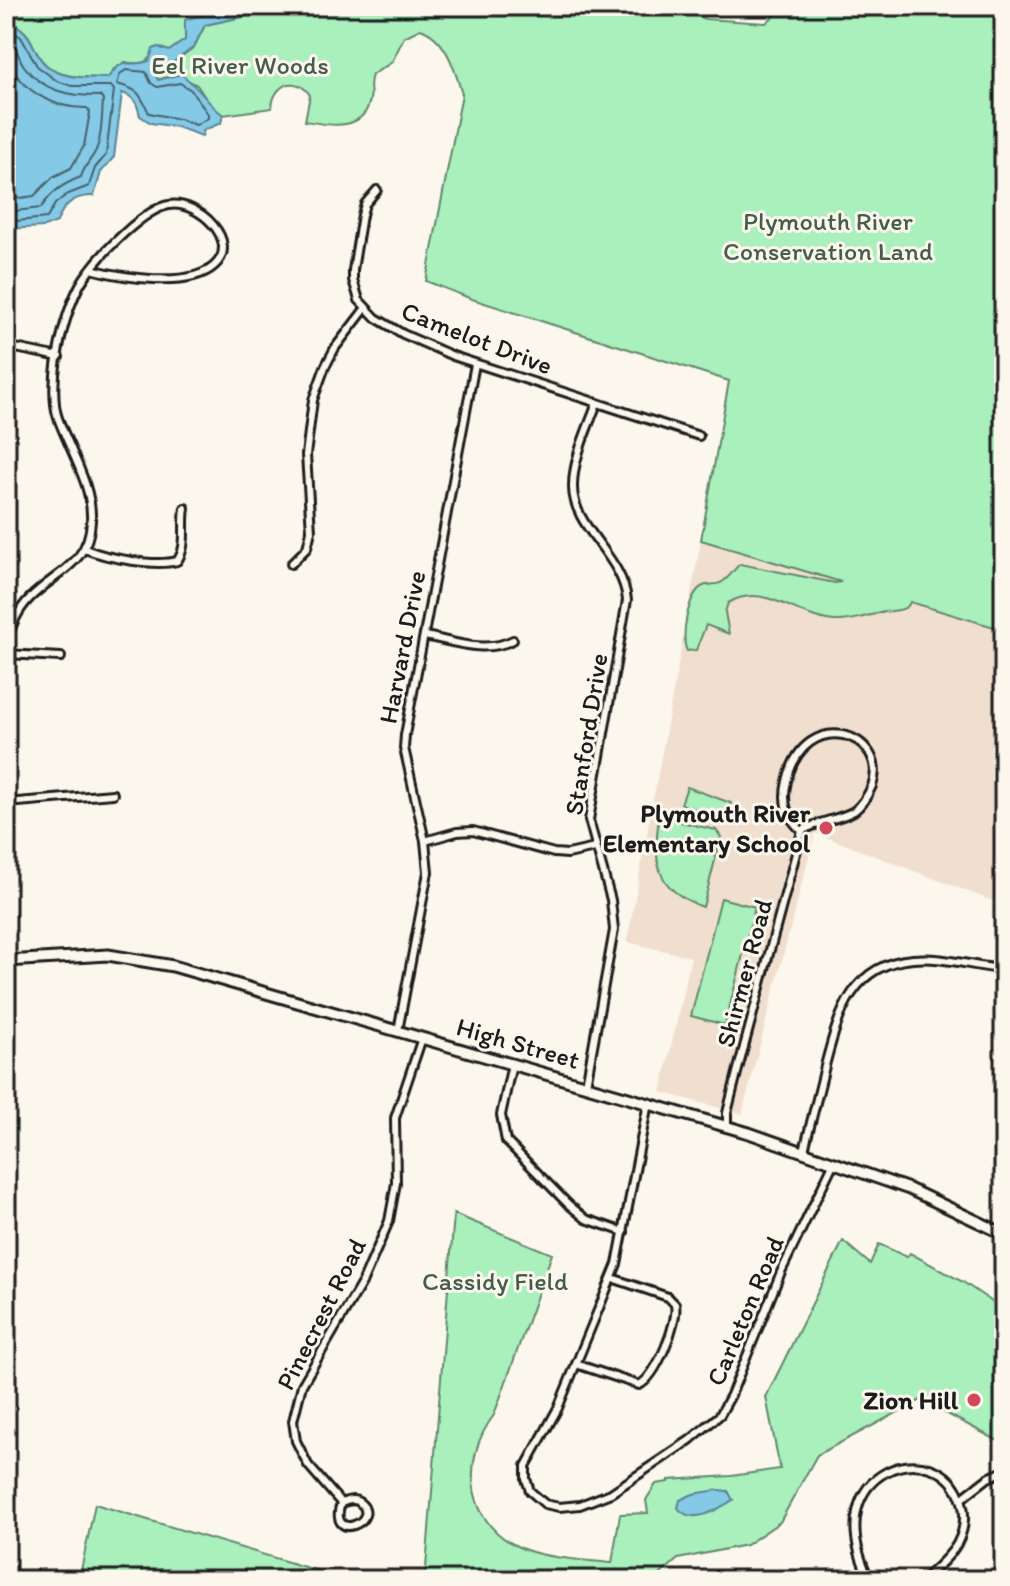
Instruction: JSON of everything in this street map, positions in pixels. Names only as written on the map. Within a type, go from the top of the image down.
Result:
[{"type":"main road","name":"High Street","points":[[6,961],[108,955],[146,959],[727,1126],[909,1189],[1004,1234]]},
{"type":"street","name":"Camelot Drive","points":[[377,190],[365,204],[353,270],[355,290],[365,309],[388,327],[475,364],[699,436]]},
{"type":"street","points":[[6,646],[16,618],[29,599],[73,566],[85,549],[90,532],[91,508],[85,486],[54,401],[59,357],[72,298],[91,269],[146,216],[167,205],[187,206],[203,213],[216,229],[223,249],[213,268],[179,277],[137,278],[91,269]]},
{"type":"street","points":[[291,564],[307,548],[311,531],[306,455],[313,400],[335,348],[365,309]]},
{"type":"street","points":[[6,346],[59,357]]},
{"type":"street","name":"Harvard Drive","points":[[398,1031],[426,890],[428,859],[404,748],[475,364]]},
{"type":"street","name":"Stanford Drive","points":[[586,1085],[614,930],[611,900],[589,820],[590,808],[627,600],[621,576],[581,515],[573,496],[577,462],[597,403]]},
{"type":"street","points":[[85,549],[110,557],[177,561],[183,550],[185,508]]},
{"type":"street","points":[[425,636],[486,648],[513,640]]},
{"type":"street","points":[[6,654],[61,657]]},
{"type":"street","points":[[839,735],[859,742],[874,761],[873,782],[868,794],[853,811],[802,831],[790,820],[785,801],[789,773],[796,756],[806,744],[820,736],[839,735]]},
{"type":"street","points":[[6,803],[113,794]]},
{"type":"street","points":[[425,841],[473,831],[554,853],[568,854],[595,848]]},
{"type":"street","name":"Shirmer Road","points":[[727,1126],[727,1113],[737,1073],[802,831]]},
{"type":"street","points":[[804,1151],[837,1019],[849,995],[858,985],[882,967],[911,959],[928,958],[1004,969]]},
{"type":"street","name":"Pinecrest Road","points":[[341,1503],[308,1465],[296,1441],[293,1421],[302,1385],[363,1281],[389,1221],[396,1183],[395,1118],[422,1038]]},
{"type":"street","points":[[512,1064],[501,1115],[506,1141],[586,1219],[624,1232]]},
{"type":"street","points":[[612,1278],[668,1297],[675,1304],[675,1320],[661,1355],[650,1378],[639,1385],[576,1364],[612,1278],[624,1232],[648,1103]]},
{"type":"street","name":"Carleton Road","points":[[576,1364],[553,1417],[528,1460],[526,1479],[534,1495],[545,1504],[554,1506],[589,1503],[611,1493],[703,1431],[723,1411],[781,1272],[834,1162]]},
{"type":"street","points":[[870,1580],[859,1552],[854,1523],[861,1497],[874,1481],[892,1469],[918,1466],[941,1474],[948,1480],[961,1499],[964,1521],[959,1539],[950,1554],[923,1580]]},
{"type":"street","points":[[961,1499],[988,1478],[1004,1471]]},
{"type":"street","name":"Pinecrest Road","points":[[358,1501],[365,1514],[361,1522],[346,1526],[340,1521],[338,1513],[341,1503],[358,1501]]},
{"type":"shaded area","name":"Plymouth River Elementary School","points":[[701,540],[1004,630],[1004,869],[993,901],[815,833],[742,1114],[661,1092],[691,957],[627,942]]},
{"type":"green space","points":[[6,6],[230,6],[202,16],[191,26],[185,40],[169,51],[158,47],[145,62],[125,62],[114,69],[108,78],[67,75],[49,67],[28,35],[13,23],[6,13]]},
{"type":"green space","name":"Plymouth River Conservation Land","points":[[268,6],[600,6],[611,9],[614,6],[675,6],[705,19],[766,23],[785,6],[1004,6],[1004,630],[910,602],[900,610],[835,621],[755,596],[728,603],[725,612],[729,634],[706,625],[696,650],[687,651],[685,627],[693,597],[703,586],[725,580],[740,564],[841,582],[701,540],[729,381],[472,299],[426,281],[462,94],[448,56],[429,33],[420,29],[404,37],[392,62],[372,75],[366,111],[360,118],[344,124],[305,121],[310,95],[298,85],[281,88],[276,93],[272,108],[223,115],[210,105],[197,85],[176,74],[158,80],[156,75],[194,47],[205,25],[251,15]]},
{"type":"green space","points":[[687,787],[731,803],[724,820],[681,804]]},
{"type":"green space","points":[[659,817],[716,830],[721,837],[703,907],[687,900],[666,883],[658,861]]},
{"type":"green space","points":[[721,898],[755,907],[725,1025],[691,1016]]},
{"type":"green space","name":"Cassidy Field","points":[[454,1214],[552,1254],[494,1415],[476,1452],[473,1472],[474,1492],[480,1510],[506,1540],[526,1550],[612,1563],[620,1514],[648,1513],[646,1500],[656,1484],[669,1480],[780,1469],[766,1397],[843,1241],[870,1264],[879,1244],[907,1257],[910,1253],[963,1282],[1004,1310],[1004,1444],[921,1400],[817,1455],[780,1522],[746,1545],[678,1559],[654,1580],[425,1580]]},
{"type":"green space","points":[[95,1504],[348,1580],[79,1580]]},
{"type":"water","points":[[230,6],[268,6],[252,15],[205,25],[194,47],[156,75],[158,80],[181,74],[223,115],[221,123],[204,130],[202,136],[177,127],[151,123],[140,116],[133,99],[122,93],[114,157],[101,172],[94,196],[71,202],[57,222],[44,227],[6,229],[6,13],[25,33],[50,69],[68,76],[108,78],[122,64],[149,61],[153,49],[158,47],[169,51],[185,40],[185,20]]},
{"type":"water","points":[[728,1491],[733,1500],[712,1512],[697,1516],[690,1516],[678,1508],[680,1500],[693,1494]]},
{"type":"waterway","points":[[600,6],[611,9],[614,6]]},
{"type":"waterway","points":[[690,6],[714,6]]},
{"type":"place","name":"Plymouth River Elementary School","points":[[826,828]]},
{"type":"place","name":"Zion Hill","points":[[974,1400]]},
{"type":"park label","name":"Eel River Woods","points":[[240,65]]}]
